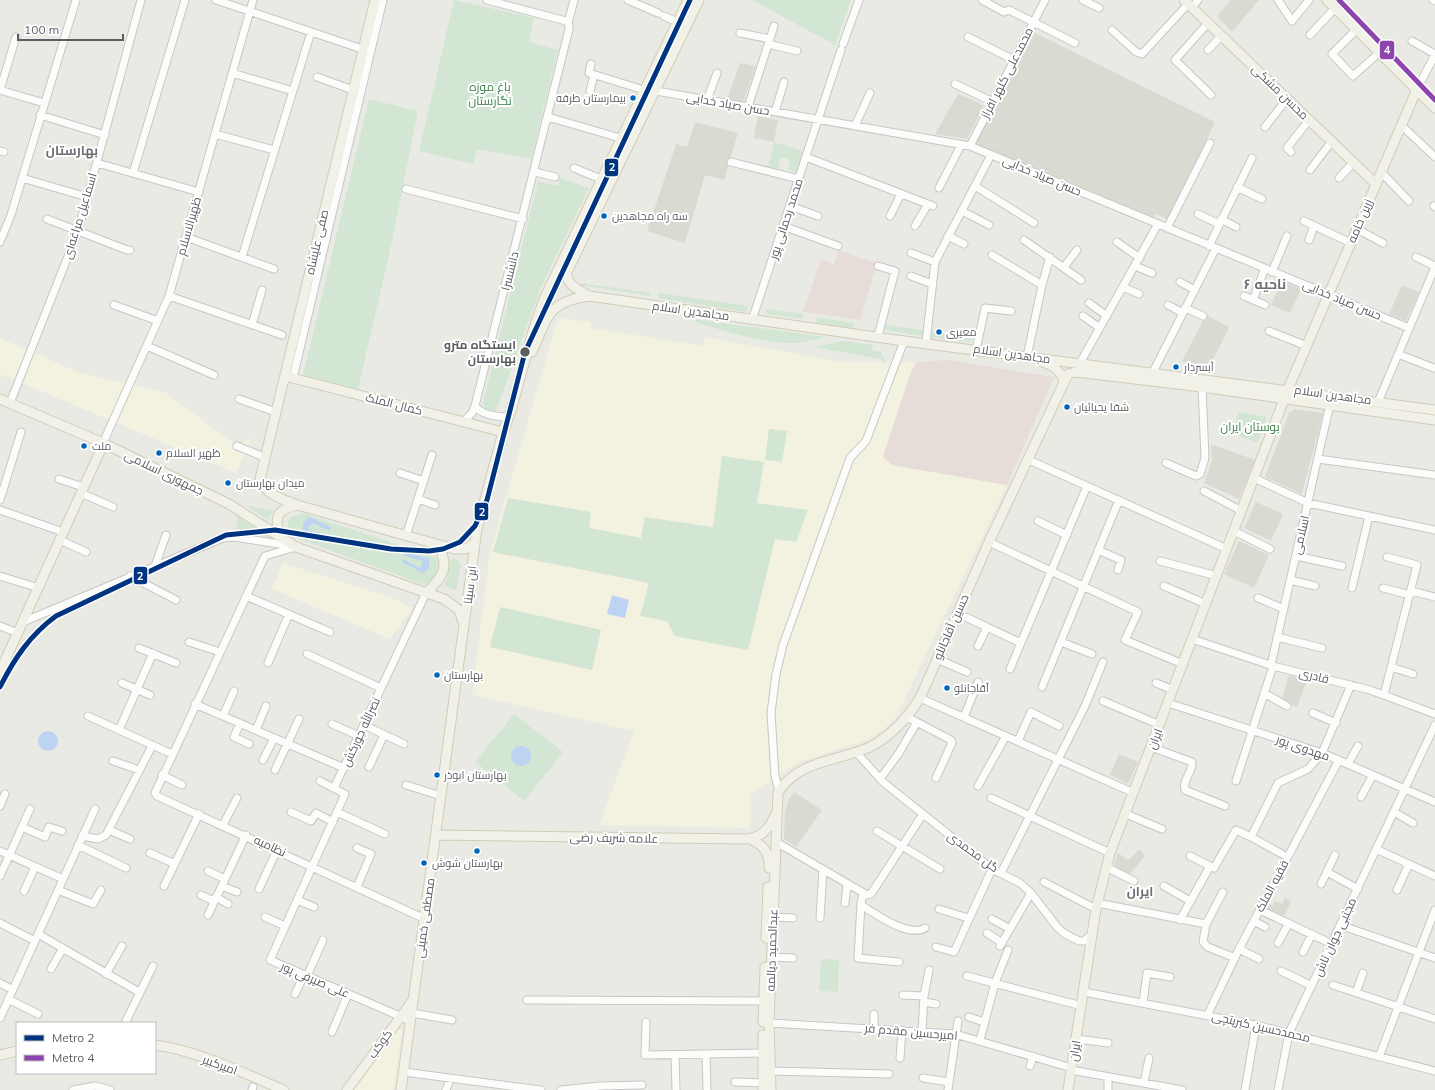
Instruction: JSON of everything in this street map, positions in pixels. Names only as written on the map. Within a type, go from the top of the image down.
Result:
[{"type":"main road","name":"صفی علیشاه","points":[[297,505],[273,495],[261,483],[260,474],[276,412],[289,377],[353,90],[367,51],[375,0]]},
{"type":"main road","points":[[465,626],[459,610],[444,599],[296,546],[280,536],[276,523],[276,517],[282,510],[297,505],[454,549],[466,548],[475,543],[477,529],[503,432],[522,375],[533,331],[544,299],[620,138],[688,0]]},
{"type":"main road","points":[[589,296],[570,284],[566,277],[566,272],[656,91],[699,0]]},
{"type":"main road","points":[[1328,0],[1435,108]]},
{"type":"main road","name":"محسن مشکی","points":[[1188,4],[1376,184]]},
{"type":"main road","name":"زرین خامه","points":[[1284,399],[1417,89]]},
{"type":"main road","points":[[522,375],[547,318],[554,309],[566,301],[589,296]]},
{"type":"main road","name":"مجاهدین اسلام","points":[[589,296],[752,320],[1027,357],[1078,368],[1435,420]]},
{"type":"main road","points":[[1027,357],[1055,368],[1061,374],[1064,381]]},
{"type":"main road","points":[[1064,381],[1068,374],[1078,368]]},
{"type":"main road","name":"مجاهدین اسلام","points":[[1078,368],[1153,372],[1435,410]]},
{"type":"main road","name":"کمال الملک","points":[[289,377],[503,432]]},
{"type":"main road","name":"حسین آقاجانلو","points":[[779,792],[796,774],[814,765],[856,752],[877,742],[907,717],[920,698],[989,542],[1029,460],[1064,381]]},
{"type":"main road","name":"جمهوری اسلامی","points":[[0,399],[105,444],[229,504],[280,536]]},
{"type":"main road","name":"ایران","points":[[1068,1090],[1082,1006],[1091,935],[1110,853],[1284,399]]},
{"type":"main road","points":[[0,672],[82,490],[101,449],[105,444]]},
{"type":"main road","name":"ابن سینا","points":[[465,626],[475,543]]},
{"type":"main road","points":[[426,592],[441,578],[445,567],[444,555],[438,545]]},
{"type":"main road","name":"مصطفی خمینی","points":[[402,1090],[465,626]]},
{"type":"main road","points":[[776,842],[765,849],[750,839],[764,832],[773,821],[778,810],[779,792]]},
{"type":"main road","name":"عبدالحمید دیالمه","points":[[771,1090],[769,1023],[778,810]]},
{"type":"main road","name":"علامه شریف رضی","points":[[436,836],[750,839]]},
{"type":"main road","name":"عبدالحمید دیالمه","points":[[763,1086],[763,1001],[769,862],[765,849]]},
{"type":"main road","name":"کوکب","points":[[347,1090],[414,999]]},
{"type":"main road","name":"امیرکبیر","points":[[156,1045],[171,1047],[254,1085],[284,1090]]},
{"type":"main road","points":[[0,1055],[16,1052]]},
{"type":"street","points":[[0,242],[11,215],[76,0]]},
{"type":"street","name":"اسماعیل مراغه‌ای","points":[[10,403],[78,231],[142,0]]},
{"type":"street","points":[[132,173],[185,0]]},
{"type":"street","points":[[216,0],[367,51]]},
{"type":"street","name":"ظهیرالاسلام","points":[[105,444],[169,296],[253,0]]},
{"type":"street","name":"صفی علیشاه","points":[[289,377],[367,51],[383,0]]},
{"type":"street","points":[[490,0],[568,26]]},
{"type":"street","name":"دانشسرا","points":[[463,422],[472,413],[475,406],[535,172],[574,0]]},
{"type":"street","points":[[628,0],[677,22]]},
{"type":"street","name":"محمد رحمانی پور","points":[[752,320],[842,47],[859,0]]},
{"type":"street","points":[[982,0],[1004,12],[1009,10],[1074,43]]},
{"type":"street","name":"محمدعلی کلهر افراز","points":[[970,146],[1045,0]]},
{"type":"street","points":[[1083,0],[1099,8]]},
{"type":"street","points":[[1112,30],[1136,52],[1142,54],[1188,4],[1198,0]]},
{"type":"street","points":[[1278,0],[1292,21],[1309,0]]},
{"type":"street","points":[[1310,35],[1335,8]]},
{"type":"street","points":[[1208,24],[1175,60],[1211,95]]},
{"type":"street","points":[[748,107],[774,26]]},
{"type":"street","points":[[1357,29],[1332,54],[1353,76],[1380,52]]},
{"type":"street","points":[[242,257],[311,32]]},
{"type":"street","points":[[740,33],[797,51]]},
{"type":"street","points":[[1208,50],[1221,36]]},
{"type":"street","points":[[16,37],[0,90],[44,103]]},
{"type":"street","points":[[968,37],[1014,60]]},
{"type":"street","points":[[1412,42],[1434,59]]},
{"type":"street","name":"زرین خامه","points":[[1417,89],[1434,59]]},
{"type":"street","points":[[591,64],[589,73],[644,90]]},
{"type":"street","points":[[232,73],[293,91]]},
{"type":"street","points":[[707,100],[717,73]]},
{"type":"street","points":[[590,91],[594,75]]},
{"type":"street","points":[[316,77],[353,90]]},
{"type":"street","points":[[775,112],[784,82]]},
{"type":"street","points":[[955,84],[993,102]]},
{"type":"street","name":"حسن صیاد خدایی","points":[[656,91],[970,146],[1409,328]]},
{"type":"street","points":[[856,126],[870,93]]},
{"type":"street","points":[[1265,127],[1287,99]]},
{"type":"street","points":[[40,115],[104,135]]},
{"type":"street","points":[[548,117],[620,138]]},
{"type":"street","points":[[1291,152],[1287,148],[1309,120]]},
{"type":"street","points":[[1401,125],[1435,158]]},
{"type":"street","points":[[215,134],[274,150]]},
{"type":"street","points":[[1310,170],[1332,142]]},
{"type":"street","points":[[1167,228],[1210,143]]},
{"type":"street","points":[[939,188],[961,145]]},
{"type":"street","points":[[926,343],[935,262],[991,155]]},
{"type":"street","points":[[806,157],[931,205],[915,226]]},
{"type":"street","points":[[1153,372],[1195,290],[1212,247],[1220,221],[1252,158]]},
{"type":"street","points":[[731,162],[799,179]]},
{"type":"street","points":[[1339,178],[1354,162]]},
{"type":"street","points":[[97,163],[199,192]]},
{"type":"street","points":[[574,168],[601,179]]},
{"type":"street","points":[[535,172],[555,177]]},
{"type":"street","points":[[1381,172],[1409,200]]},
{"type":"street","points":[[22,178],[87,198]]},
{"type":"street","points":[[975,186],[1034,223]]},
{"type":"street","points":[[1237,187],[1262,199]]},
{"type":"street","points":[[406,189],[523,219]]},
{"type":"street","points":[[890,216],[901,194]]},
{"type":"street","points":[[790,206],[818,216]]},
{"type":"street","points":[[962,211],[989,226]]},
{"type":"street","points":[[1198,214],[1236,227]]},
{"type":"street","points":[[47,219],[130,250]]},
{"type":"street","points":[[1304,221],[1351,243]]},
{"type":"street","points":[[1078,368],[1158,224]]},
{"type":"street","points":[[783,226],[838,246]]},
{"type":"street","points":[[1309,240],[1314,226]]},
{"type":"street","points":[[1357,229],[1383,243]]},
{"type":"street","points":[[948,236],[964,244]]},
{"type":"street","points":[[1272,272],[1287,236]]},
{"type":"street","points":[[186,237],[274,269]]},
{"type":"street","points":[[1024,240],[1081,280]]},
{"type":"street","points":[[1117,242],[1140,258]]},
{"type":"street","points":[[1064,267],[1077,250]]},
{"type":"street","points":[[911,253],[935,262]]},
{"type":"street","points":[[992,255],[1042,285]]},
{"type":"street","points":[[1027,357],[1042,285],[1050,257]]},
{"type":"street","points":[[1378,402],[1435,266],[1416,257]]},
{"type":"street","points":[[878,266],[894,270],[878,336]]},
{"type":"street","points":[[1135,266],[1152,273]]},
{"type":"street","points":[[1253,300],[1265,268]]},
{"type":"street","points":[[911,276],[932,284]]},
{"type":"street","points":[[1180,282],[1195,290]]},
{"type":"street","points":[[1123,288],[1139,294]]},
{"type":"street","points":[[252,325],[262,290]]},
{"type":"street","points":[[169,296],[282,335]]},
{"type":"street","points":[[1244,296],[1265,305]]},
{"type":"street","points":[[1089,303],[1107,316]]},
{"type":"street","points":[[114,305],[158,321]]},
{"type":"street","points":[[1168,305],[1203,316]]},
{"type":"street","points":[[976,350],[985,308],[1011,311]]},
{"type":"street","points":[[1083,316],[1100,328]]},
{"type":"street","points":[[1269,331],[1307,346]]},
{"type":"street","points":[[779,792],[775,776],[771,698],[783,645],[850,458],[866,441],[904,341]]},
{"type":"street","points":[[147,346],[214,375]]},
{"type":"street","points":[[1398,354],[1434,368]]},
{"type":"street","points":[[1166,463],[1196,476],[1200,474],[1205,458],[1202,387]]},
{"type":"street","points":[[239,399],[276,412]]},
{"type":"street","name":"اسلامی","points":[[1236,781],[1272,666],[1277,637],[1330,404]]},
{"type":"street","points":[[475,406],[481,412],[496,416],[509,417]]},
{"type":"street","points":[[0,500],[21,432]]},
{"type":"street","points":[[237,446],[264,457]]},
{"type":"street","points":[[406,536],[432,455]]},
{"type":"street","points":[[1318,459],[1435,475]]},
{"type":"street","points":[[1029,460],[1227,548]]},
{"type":"street","points":[[400,474],[424,481]]},
{"type":"street","points":[[1254,478],[1308,504],[1435,530]]},
{"type":"street","points":[[60,479],[113,507]]},
{"type":"street","points":[[1010,669],[1087,486]]},
{"type":"street","points":[[1204,491],[1242,511]]},
{"type":"street","points":[[418,499],[435,505]]},
{"type":"street","points":[[1042,687],[1118,500]]},
{"type":"street","points":[[1,512],[61,536],[86,552]]},
{"type":"street","points":[[1352,588],[1369,516]]},
{"type":"street","points":[[1038,521],[1067,535]]},
{"type":"street","points":[[1234,531],[1270,549]]},
{"type":"street","points":[[155,566],[166,534]]},
{"type":"street","points":[[23,622],[223,538],[234,537],[296,546]]},
{"type":"street","points":[[989,542],[1138,612],[1126,640],[1183,664]]},
{"type":"street","name":"نظامیه","points":[[296,546],[265,556],[155,789],[156,794],[425,919]]},
{"type":"street","points":[[1098,550],[1121,560],[1118,570]]},
{"type":"street","points":[[1296,556],[1342,566]]},
{"type":"street","points":[[1384,695],[1417,565],[1387,557]]},
{"type":"street","points":[[1160,561],[1217,576]]},
{"type":"street","points":[[0,576],[39,588]]},
{"type":"street","points":[[130,576],[176,600]]},
{"type":"street","points":[[1290,580],[1315,586]]},
{"type":"street","points":[[1164,586],[1206,604]]},
{"type":"street","points":[[1383,588],[1435,597]]},
{"type":"street","name":"نصرالله جورکش","points":[[334,788],[426,592]]},
{"type":"street","points":[[246,596],[330,632]]},
{"type":"street","points":[[1258,598],[1284,609]]},
{"type":"street","points":[[957,613],[1021,643]]},
{"type":"street","points":[[268,663],[290,614]]},
{"type":"street","points":[[0,626],[18,633]]},
{"type":"street","points":[[978,646],[987,627]]},
{"type":"street","points":[[1277,637],[1322,648]]},
{"type":"street","name":"قادرى","points":[[1192,639],[1272,666],[1351,685],[1384,695],[1435,714]]},
{"type":"street","points":[[189,642],[220,652]]},
{"type":"street","points":[[1061,642],[1092,654]]},
{"type":"street","points":[[139,648],[176,663]]},
{"type":"street","points":[[119,730],[153,653]]},
{"type":"street","points":[[307,654],[381,688]]},
{"type":"street","points":[[937,659],[967,672]]},
{"type":"street","points":[[1001,873],[1085,706],[1103,662]]},
{"type":"street","points":[[1391,667],[1413,674]]},
{"type":"street","points":[[964,717],[978,682]]},
{"type":"street","points":[[122,683],[150,695]]},
{"type":"street","points":[[1156,683],[1173,690]]},
{"type":"street","points":[[1251,837],[1278,783],[1308,769],[1322,753],[1351,685]]},
{"type":"street","points":[[223,716],[234,692]]},
{"type":"street","points":[[1264,693],[1287,706]]},
{"type":"street","points":[[920,698],[1134,793]]},
{"type":"street","points":[[1103,701],[1160,725]]},
{"type":"street","points":[[195,704],[344,768]]},
{"type":"street","name":"مهدوی پور","points":[[1168,704],[1322,753],[1435,802]]},
{"type":"street","points":[[256,730],[266,706]]},
{"type":"street","points":[[1018,741],[1031,712],[1060,726]]},
{"type":"street","points":[[1313,713],[1336,723]]},
{"type":"street","points":[[88,716],[172,754]]},
{"type":"street","points":[[907,717],[949,738],[952,742],[936,778]]},
{"type":"street","points":[[275,770],[299,718]]},
{"type":"street","points":[[880,779],[899,753],[917,722]]},
{"type":"street","points":[[240,723],[234,738],[249,744]]},
{"type":"street","points":[[332,724],[359,736]]},
{"type":"street","points":[[364,725],[404,744]]},
{"type":"street","name":"مجتبی جوان تاش","points":[[1278,1090],[1290,1033],[1435,725]]},
{"type":"street","points":[[369,767],[384,735]]},
{"type":"street","points":[[978,786],[1006,736]]},
{"type":"street","points":[[263,760],[274,738]]},
{"type":"street","points":[[82,836],[98,839],[107,832],[152,746]]},
{"type":"street","points":[[1348,764],[1358,746]]},
{"type":"street","points":[[1151,747],[1192,762],[1192,767],[1184,785],[1185,790],[1225,806]]},
{"type":"street","name":"گل محمدی","points":[[856,752],[880,779],[923,814],[992,869],[1020,883],[1031,893],[1057,927],[1065,934],[1079,941],[1084,940],[1091,935]]},
{"type":"street","name":"فقیه الملک","points":[[1208,1014],[1239,950],[1339,760]]},
{"type":"street","points":[[113,761],[139,770]]},
{"type":"street","points":[[162,775],[182,785]]},
{"type":"street","points":[[1361,797],[1373,775]]},
{"type":"street","points":[[312,866],[345,794],[320,781]]},
{"type":"street","points":[[406,785],[441,796]]},
{"type":"street","points":[[0,806],[5,794]]},
{"type":"street","points":[[223,825],[237,798]]},
{"type":"street","points":[[991,798],[1110,853]]},
{"type":"street","points":[[0,876],[30,809]]},
{"type":"street","points":[[0,1018],[95,809]]},
{"type":"street","points":[[290,812],[311,821],[316,813],[332,822]]},
{"type":"street","points":[[337,812],[385,834]]},
{"type":"street","points":[[1394,812],[1413,822]]},
{"type":"street","points":[[164,886],[199,814]]},
{"type":"street","points":[[776,842],[864,895],[871,894],[923,814]]},
{"type":"street","points":[[1126,814],[1162,829]]},
{"type":"street","points":[[22,827],[44,837],[50,827],[62,831]]},
{"type":"street","points":[[1190,856],[1214,868],[1236,830],[1282,854]]},
{"type":"street","points":[[877,831],[940,869]]},
{"type":"street","points":[[107,832],[130,839]]},
{"type":"street","points":[[208,915],[246,835]]},
{"type":"street","points":[[78,845],[126,868]]},
{"type":"street","points":[[356,848],[370,854],[357,887]]},
{"type":"street","points":[[1376,849],[1435,876]]},
{"type":"street","points":[[259,889],[277,850]]},
{"type":"street","points":[[0,852],[63,879]]},
{"type":"street","points":[[150,853],[175,864]]},
{"type":"street","points":[[1321,884],[1335,854]]},
{"type":"street","points":[[1397,890],[1409,864]]},
{"type":"street","name":"علی صیرفی پور","points":[[312,866],[270,960],[401,1017],[452,1020]]},
{"type":"street","points":[[1180,920],[1210,866]]},
{"type":"street","points":[[24,892],[35,867]]},
{"type":"street","points":[[1106,867],[1134,881]]},
{"type":"street","points":[[936,947],[954,952],[968,918],[992,869]]},
{"type":"street","points":[[820,918],[823,870]]},
{"type":"street","points":[[208,871],[237,892]]},
{"type":"street","points":[[1327,872],[1358,889]]},
{"type":"street","points":[[1044,882],[1097,906],[1206,924]]},
{"type":"street","points":[[845,903],[847,884]]},
{"type":"street","points":[[1164,886],[1190,901]]},
{"type":"street","points":[[58,890],[93,904],[101,890]]},
{"type":"street","points":[[1223,892],[1206,924],[1203,942],[1205,945],[1235,958]]},
{"type":"street","points":[[987,933],[1001,945],[1031,893]]},
{"type":"street","points":[[201,895],[228,904]]},
{"type":"street","points":[[864,895],[860,905],[858,958],[899,962]]},
{"type":"street","points":[[297,900],[314,907]]},
{"type":"street","points":[[860,905],[898,926],[914,930],[921,930],[925,928]]},
{"type":"street","points":[[939,909],[968,918]]},
{"type":"street","points":[[1260,910],[1332,944]]},
{"type":"street","points":[[1379,1056],[1435,910]]},
{"type":"street","points":[[265,917],[285,926]]},
{"type":"street","points":[[773,917],[793,918]]},
{"type":"street","points":[[992,919],[1010,929]]},
{"type":"street","points":[[1254,921],[1265,927]]},
{"type":"street","points":[[1278,943],[1289,923]]},
{"type":"street","points":[[0,924],[62,948],[139,992]]},
{"type":"street","points":[[1340,925],[1435,958]]},
{"type":"street","points":[[1303,952],[1312,934]]},
{"type":"street","points":[[295,994],[323,940]]},
{"type":"street","points":[[106,974],[122,946]]},
{"type":"street","points":[[51,969],[62,948]]},
{"type":"street","points":[[980,1040],[995,983],[1008,950]]},
{"type":"street","points":[[1239,950],[1259,959]]},
{"type":"street","points":[[771,957],[793,958]]},
{"type":"street","points":[[125,1022],[153,966]]},
{"type":"street","points":[[922,1031],[924,999],[929,970]]},
{"type":"street","points":[[1281,971],[1312,986]]},
{"type":"street","points":[[1143,1003],[1147,973],[1170,977]]},
{"type":"street","points":[[1356,993],[1363,973]]},
{"type":"street","points":[[967,976],[1082,1006]]},
{"type":"street","points":[[0,983],[13,990]]},
{"type":"street","points":[[1333,985],[1435,1019]]},
{"type":"street","name":"محمدحسین کبریتچی","points":[[1084,992],[1208,1014],[1290,1033],[1435,1071]]},
{"type":"street","points":[[332,1032],[348,994]]},
{"type":"street","points":[[903,996],[924,999],[936,1004]]},
{"type":"street","points":[[8,999],[38,1014]]},
{"type":"street","points":[[527,1000],[763,1001]]},
{"type":"street","points":[[874,1014],[874,1028]]},
{"type":"street","points":[[969,1017],[984,1022]]},
{"type":"street","points":[[948,1090],[958,1021]]},
{"type":"street","points":[[646,1022],[645,1055],[763,1053]]},
{"type":"street","name":"امیرحسین مقدم فر","points":[[769,1023],[874,1028],[955,1034],[980,1040],[1072,1069],[1182,1090]]},
{"type":"street","points":[[1244,1090],[1256,1025]]},
{"type":"street","points":[[900,1058],[902,1030]]},
{"type":"street","points":[[1077,1039],[1108,1043]]},
{"type":"street","points":[[706,1054],[707,1090]]},
{"type":"street","points":[[675,1055],[676,1090]]},
{"type":"street","points":[[1030,1066],[1033,1056]]},
{"type":"street","points":[[1144,1083],[1149,1058]]},
{"type":"street","points":[[770,1071],[889,1074]]},
{"type":"street","points":[[404,1072],[541,1090]]},
{"type":"street","points":[[1108,1077],[1108,1090]]},
{"type":"street","points":[[923,1078],[949,1082]]},
{"type":"street","points":[[446,1090],[450,1079]]},
{"type":"street","points":[[735,1082],[763,1086]]},
{"type":"street","points":[[561,1090],[600,1086],[642,1085]]},
{"type":"street","points":[[73,1090],[95,1086],[110,1090]]},
{"type":"shaded area","points":[[1231,0],[1259,0],[1232,32],[1217,16]]},
{"type":"shaded area","points":[[1031,31],[1215,122],[1169,220],[1156,214],[1154,218],[973,145]]},
{"type":"shaded area","points":[[740,63],[756,66],[743,102],[727,99]]},
{"type":"shaded area","points":[[958,94],[984,106],[967,139],[935,134]]},
{"type":"shaded area","points":[[758,116],[778,120],[774,142],[754,138]]},
{"type":"shaded area","points":[[695,122],[738,133],[724,180],[705,175],[685,243],[647,231],[676,144],[687,147]]},
{"type":"shaded area","points":[[839,250],[877,264],[860,320],[803,312],[821,260],[834,264]]},
{"type":"shaded area","points":[[1282,281],[1301,289],[1290,313],[1271,305]]},
{"type":"shaded area","points":[[1402,285],[1419,292],[1406,321],[1389,314]]},
{"type":"shaded area","points":[[1206,315],[1229,327],[1209,368],[1186,366],[1187,363],[1182,361]]},
{"type":"shaded area","points":[[558,318],[591,322],[590,328],[703,346],[705,337],[842,362],[916,362],[883,457],[892,465],[1007,485],[896,717],[885,728],[869,739],[799,762],[751,795],[750,828],[599,825],[634,731],[472,695],[490,552]]},
{"type":"shaded area","points":[[0,338],[78,372],[166,393],[237,446],[252,438],[236,473],[0,374]]},
{"type":"shaded area","points":[[948,360],[1054,377],[1007,485],[892,465],[883,457],[909,377],[916,362]]},
{"type":"shaded area","points":[[1295,409],[1323,413],[1302,494],[1265,477],[1289,413]]},
{"type":"shaded area","points":[[1211,444],[1255,460],[1239,499],[1204,483],[1212,461]]},
{"type":"shaded area","points":[[1256,502],[1283,514],[1271,541],[1244,528]]},
{"type":"shaded area","points":[[1239,541],[1269,555],[1254,588],[1224,574]]},
{"type":"shaded area","points":[[283,563],[392,598],[413,608],[390,639],[272,589]]},
{"type":"shaded area","points":[[1289,675],[1307,680],[1297,707],[1282,700]]},
{"type":"shaded area","points":[[1119,754],[1138,762],[1128,784],[1110,775]]},
{"type":"shaded area","points":[[794,792],[822,810],[796,847],[784,839],[785,812],[789,799]]},
{"type":"shaded area","points":[[1140,849],[1145,856],[1129,875],[1114,865],[1118,853],[1128,860]]},
{"type":"shaded area","points":[[1285,898],[1291,901],[1283,918],[1266,910],[1269,904],[1273,905],[1275,901],[1282,904]]},
{"type":"shaded area","points":[[398,1029],[402,1030],[393,1090],[354,1090]]},
{"type":"green space","name":"باغ موزه نگارستان","points":[[454,0],[534,18],[529,42],[558,50],[531,159],[477,149],[473,164],[419,151]]},
{"type":"green space","points":[[752,0],[851,0],[835,45]]},
{"type":"green space","points":[[369,99],[418,111],[392,242],[358,389],[303,375]]},
{"type":"green space","points":[[774,142],[803,151],[797,172],[788,170],[790,160],[781,157],[778,169],[768,166]]},
{"type":"green space","points":[[560,178],[589,188],[541,287],[496,411],[487,410],[483,403],[538,181],[558,186]]},
{"type":"green space","points":[[581,283],[651,293],[650,296],[579,285]]},
{"type":"green space","points":[[659,293],[748,306],[747,312],[658,298]]},
{"type":"green space","points":[[766,309],[804,314],[803,319],[766,314]]},
{"type":"green space","points":[[817,317],[854,323],[853,328],[816,323]]},
{"type":"green space","points":[[692,319],[827,337],[796,343],[771,342],[733,333],[696,322]]},
{"type":"green space","points":[[886,325],[923,330],[922,336],[885,330]]},
{"type":"green space","points":[[930,332],[972,337],[972,342],[929,337]]},
{"type":"green space","points":[[842,341],[873,345],[872,350],[881,352],[887,365],[881,359],[814,347]]},
{"type":"green space","name":"بوستان ایران","points":[[1239,412],[1267,417],[1258,443],[1231,433]]},
{"type":"green space","points":[[769,429],[787,431],[782,462],[765,460]]},
{"type":"green space","points":[[722,456],[764,462],[757,503],[808,510],[796,542],[775,539],[748,650],[675,636],[667,621],[640,616],[649,583],[493,552],[508,498],[591,512],[589,528],[641,538],[645,517],[713,527]]},
{"type":"green space","points":[[245,505],[273,511],[268,520]]},
{"type":"green space","points":[[237,512],[272,538],[237,530]]},
{"type":"green space","name":"میدان بهارستان","points":[[305,514],[436,557],[438,569],[435,577],[425,585],[293,537],[288,528],[288,520],[294,515]]},
{"type":"green space","points":[[450,559],[456,559],[461,564],[456,591],[444,585],[447,578]]},
{"type":"green space","points":[[500,607],[601,630],[592,670],[490,647]]},
{"type":"green space","points":[[514,714],[563,752],[524,801],[475,762]]},
{"type":"green space","points":[[821,959],[839,960],[838,992],[819,991]]},
{"type":"water","points":[[309,517],[331,527],[330,531],[312,523],[308,530],[328,535],[327,537],[303,533],[303,523]]},
{"type":"water","points":[[405,553],[429,558],[429,568],[423,573],[402,562],[403,559],[420,568],[423,561],[404,556]]},
{"type":"water","points":[[612,595],[629,600],[625,618],[607,614]]},
{"type":"water","points":[[48,731],[55,734],[58,741],[55,748],[48,751],[41,748],[38,741],[41,734]]},
{"type":"water","points":[[521,746],[528,749],[531,756],[528,763],[521,766],[514,763],[511,756],[514,749]]},
{"type":"metro line","name":"2","points":[[0,687],[17,657],[31,639],[56,616],[226,535],[275,530],[391,549],[429,551],[443,549],[460,542],[475,526],[487,500],[525,352],[690,0]]},
{"type":"metro line","name":"4","points":[[1339,0],[1435,100]]},
{"type":"place","name":"بیمارستان طرفه","points":[[633,98]]},
{"type":"place","name":"سه راه مجاهدین","points":[[604,216]]},
{"type":"place","name":"معیری","points":[[939,332]]},
{"type":"place","name":"ایستگاه مترو بهارستان","points":[[525,352]]},
{"type":"place","name":"آبسردار","points":[[1176,367]]},
{"type":"place","name":"شفا یحیائیان","points":[[1067,407]]},
{"type":"place","name":"ملت","points":[[84,446]]},
{"type":"place","name":"ظهیر السلام","points":[[159,453]]},
{"type":"place","name":"میدان بهارستان","points":[[228,483]]},
{"type":"place","name":"بهارستان","points":[[437,675]]},
{"type":"place","name":"آقاجانلو","points":[[947,688]]},
{"type":"place","name":"بهارستان ابوذر","points":[[437,775]]},
{"type":"place","name":"بهارستان شوش","points":[[424,863]]},
{"type":"district","name":"بهارستان","points":[[72,150]]},
{"type":"district","name":"ناحیه ۶","points":[[1265,284]]},
{"type":"district","name":"ایران","points":[[1140,891]]}]
